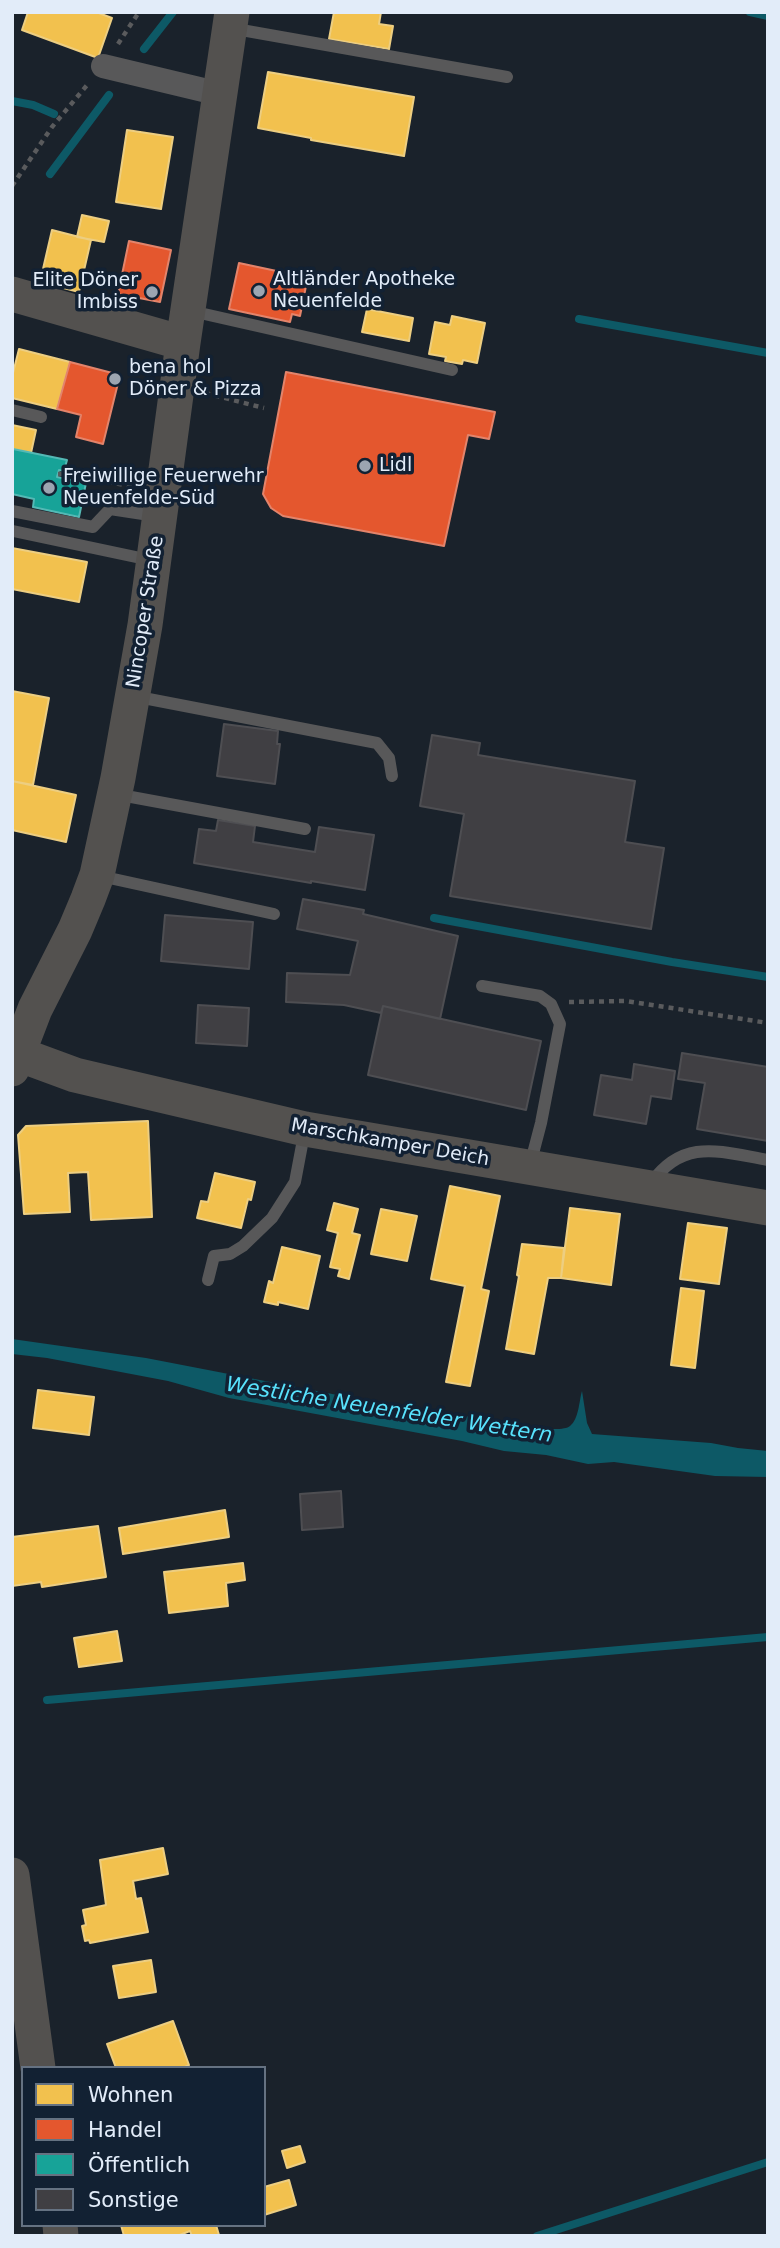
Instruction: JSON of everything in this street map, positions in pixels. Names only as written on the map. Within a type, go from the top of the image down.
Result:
[{"type":"main road","name":"Nincoper Straße","points":[[15,1062],[35,1009],[75,930],[97,875],[115,794],[154,561],[185,326],[231,20]]},
{"type":"main road","points":[[12,294],[185,326]]},
{"type":"main road","name":"Marschkamper Deich","points":[[15,1062],[305,1129],[768,1208]]},
{"type":"main road","points":[[12,1875],[18,1962],[38,2066]]},
{"type":"street","points":[[103,66],[220,94]]},
{"type":"lane","points":[[231,20],[507,77]]},
{"type":"lane","points":[[185,326],[452,370]]},
{"type":"lane","points":[[12,410],[41,418]]},
{"type":"lane","points":[[12,511],[93,527],[110,509],[162,505]]},
{"type":"lane","points":[[13,531],[154,561]]},
{"type":"lane","points":[[133,696],[377,743],[389,758],[391,776]]},
{"type":"lane","points":[[115,794],[305,828]]},
{"type":"lane","points":[[97,875],[274,914]]},
{"type":"lane","points":[[482,986],[540,996],[551,1003],[560,1024],[541,1123],[529,1168]]},
{"type":"lane","points":[[208,1280],[214,1256],[230,1254],[243,1246],[272,1218],[295,1182],[305,1129]]},
{"type":"lane","points":[[647,1189],[658,1173],[689,1153],[708,1149],[768,1160]]},
{"type":"path","points":[[12,186],[52,127],[103,66],[139,12]]},
{"type":"path","points":[[177,386],[264,408]]},
{"type":"path","points":[[58,474],[71,474],[162,505]]},
{"type":"path","points":[[551,1003],[626,1001],[768,1023]]},
{"type":"water","name":"Westliche Neuenfelder Wettern","points":[[12,1339],[146,1358],[401,1408],[548,1429],[562,1429],[573,1423],[582,1391],[587,1423],[592,1434],[711,1443],[768,1451],[768,1477],[715,1476],[614,1462],[588,1464],[546,1455],[504,1451],[229,1398],[168,1381],[12,1354]]},
{"type":"building: Wohnen","points":[[28,12],[96,12],[112,18],[98,58],[22,30]]},
{"type":"building: Wohnen","points":[[334,12],[381,12],[379,24],[393,26],[389,49],[329,39]]},
{"type":"building: Wohnen","points":[[268,72],[414,97],[404,156],[258,128]]},
{"type":"building: Wohnen","points":[[127,130],[173,137],[161,209],[116,202]]},
{"type":"building: Wohnen","points":[[82,215],[109,221],[104,242],[77,237]]},
{"type":"building: Wohnen","points":[[52,230],[91,240],[79,292],[40,282]]},
{"type":"building: Wohnen","points":[[367,309],[413,318],[409,341],[362,332]]},
{"type":"building: Wohnen","points":[[452,316],[485,323],[477,363],[463,360],[462,364],[445,361],[446,357],[429,354],[435,322],[450,325]]},
{"type":"building: Wohnen","points":[[19,349],[70,362],[57,409],[12,398],[12,377]]},
{"type":"building: Wohnen","points":[[12,425],[36,430],[31,453],[12,449]]},
{"type":"building: Wohnen","points":[[12,548],[87,562],[79,602],[12,589]]},
{"type":"building: Wohnen","points":[[12,691],[49,698],[33,785],[12,781]]},
{"type":"building: Wohnen","points":[[12,781],[76,795],[66,842],[12,830]]},
{"type":"building: Wohnen","points":[[148,1121],[152,1217],[91,1220],[88,1172],[68,1173],[70,1212],[24,1214],[18,1135],[26,1126]]},
{"type":"building: Wohnen","points":[[215,1173],[255,1182],[241,1228],[197,1218],[201,1201],[208,1202]]},
{"type":"building: Wohnen","points":[[450,1186],[500,1196],[481,1289],[489,1291],[470,1386],[446,1382],[465,1286],[431,1279]]},
{"type":"building: Wohnen","points":[[334,1203],[358,1209],[352,1233],[360,1235],[349,1279],[338,1276],[340,1269],[330,1267],[338,1233],[327,1230]]},
{"type":"building: Wohnen","points":[[570,1208],[620,1214],[611,1285],[561,1278]]},
{"type":"building: Wohnen","points":[[381,1209],[417,1216],[407,1261],[371,1254]]},
{"type":"building: Wohnen","points":[[688,1223],[727,1228],[719,1284],[680,1279]]},
{"type":"building: Wohnen","points":[[522,1244],[564,1248],[561,1278],[548,1278],[534,1354],[506,1349]]},
{"type":"building: Wohnen","points":[[282,1247],[320,1256],[308,1309],[278,1302],[278,1305],[264,1302],[269,1281],[273,1283]]},
{"type":"building: Wohnen","points":[[681,1288],[704,1291],[695,1368],[671,1365]]},
{"type":"building: Wohnen","points":[[38,1390],[94,1397],[89,1435],[33,1428]]},
{"type":"building: Wohnen","points":[[225,1510],[229,1537],[123,1554],[119,1528]]},
{"type":"building: Wohnen","points":[[98,1526],[106,1577],[42,1587],[41,1582],[12,1586],[12,1537]]},
{"type":"building: Wohnen","points":[[243,1563],[245,1580],[226,1583],[228,1606],[169,1613],[164,1572]]},
{"type":"building: Wohnen","points":[[117,1631],[122,1661],[79,1667],[74,1638]]},
{"type":"building: Wohnen","points":[[163,1848],[168,1874],[133,1881],[136,1899],[141,1898],[148,1932],[90,1943],[89,1940],[85,1941],[83,1910],[106,1905],[100,1860]]},
{"type":"building: Wohnen","points":[[151,1960],[156,1992],[119,1998],[113,1966]]},
{"type":"building: Wohnen","points":[[173,2021],[189,2065],[115,2066],[107,2044]]},
{"type":"building: Wohnen","points":[[300,2146],[305,2162],[287,2168],[282,2151]]},
{"type":"building: Wohnen","points":[[289,2180],[296,2205],[266,2214],[266,2186]]},
{"type":"building: Wohnen","points":[[122,2227],[217,2227],[219,2235],[192,2236],[190,2231],[177,2236],[124,2236]]},
{"type":"building: Handel","points":[[129,241],[171,250],[160,302],[118,294]]},
{"type":"building: Handel","points":[[239,263],[300,276],[298,284],[306,286],[300,316],[292,314],[290,322],[229,309]]},
{"type":"building: Handel","points":[[70,362],[120,375],[103,444],[76,437],[81,415],[57,409]]},
{"type":"building: Handel","name":"Lidl","points":[[286,372],[495,412],[489,439],[468,435],[444,546],[283,516],[271,508],[263,494]]},
{"type":"building: Öffentlich","name":"Freiwillige Feuerwehr Neuenfelde-Süd","points":[[13,449],[67,460],[64,471],[59,470],[57,477],[86,483],[79,517],[33,507],[34,499],[12,494]]},
{"type":"building: Sonstige","points":[[224,724],[278,731],[277,744],[280,744],[275,784],[217,776]]},
{"type":"building: Sonstige","points":[[432,735],[480,743],[478,755],[635,781],[625,842],[664,848],[651,929],[450,896],[464,814],[420,806]]},
{"type":"building: Sonstige","points":[[218,820],[255,826],[253,842],[315,852],[319,827],[374,835],[365,890],[194,863],[199,829],[216,831]]},
{"type":"building: Sonstige","points":[[303,899],[364,910],[363,914],[458,936],[440,1019],[383,1006],[381,1013],[344,1005],[286,1002],[287,973],[350,975],[358,941],[297,929]]},
{"type":"building: Sonstige","points":[[165,915],[253,922],[249,969],[161,961]]},
{"type":"building: Sonstige","points":[[198,1005],[249,1008],[247,1046],[196,1043]]},
{"type":"building: Sonstige","points":[[383,1006],[541,1041],[526,1110],[368,1075]]},
{"type":"building: Sonstige","points":[[682,1053],[768,1067],[768,1141],[697,1129],[705,1083],[678,1079]]},
{"type":"building: Sonstige","points":[[634,1064],[675,1071],[671,1099],[651,1096],[646,1124],[594,1115],[601,1075],[632,1080]]},
{"type":"building: Sonstige","points":[[341,1491],[343,1527],[302,1530],[300,1494]]},
{"type":"waterway","points":[[144,49],[173,12]]},
{"type":"waterway","points":[[750,12],[768,16]]},
{"type":"waterway","points":[[50,174],[109,95]]},
{"type":"waterway","points":[[12,101],[33,105],[54,114]]},
{"type":"waterway","points":[[579,319],[768,353]]},
{"type":"waterway","points":[[434,918],[768,977]]},
{"type":"waterway","points":[[47,1700],[768,1637]]},
{"type":"waterway","points":[[537,2236],[768,2162]]},
{"type":"place","name":"Altländer Apotheke Neuenfelde","points":[[259,291]]},
{"type":"place","name":"Elite Döner Imbiss","points":[[152,292]]},
{"type":"place","name":"bena hol Döner & Pizza","points":[[115,379]]},
{"type":"place","name":"Lidl","points":[[365,466]]},
{"type":"place","name":"Freiwillige Feuerwehr Neuenfelde-Süd","points":[[49,488]]}]
